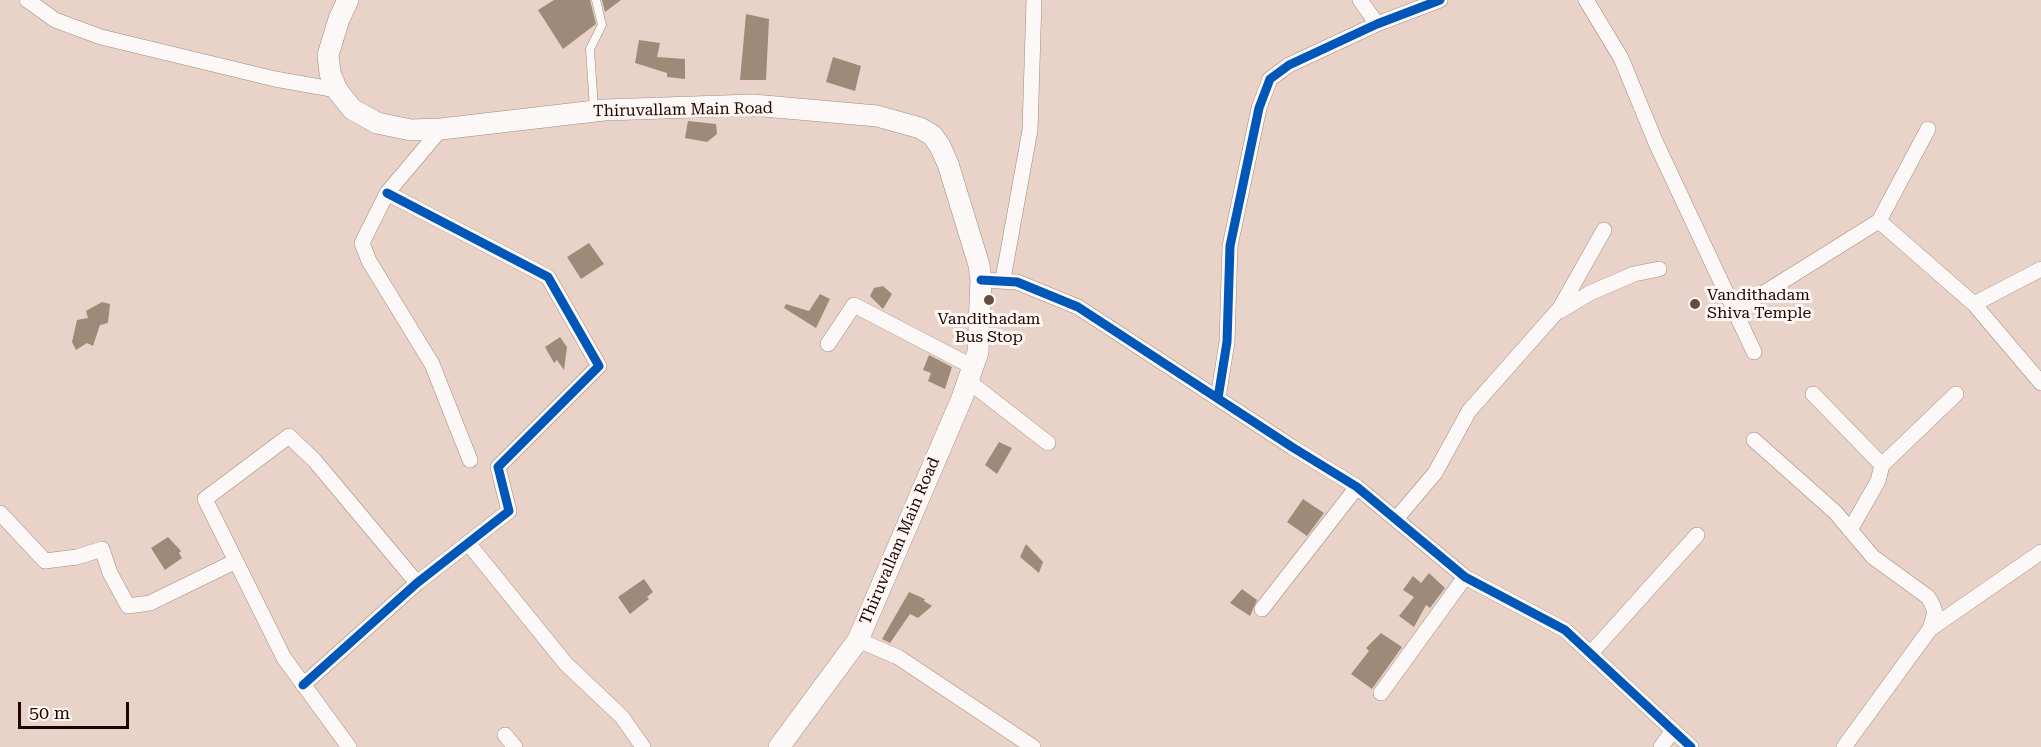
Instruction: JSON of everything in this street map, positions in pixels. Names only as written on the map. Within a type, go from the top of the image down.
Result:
[{"type":"main road","name":"Thiruvallam Main Road","points":[[348,0],[327,55],[337,90],[352,109],[377,123],[411,130],[441,129],[594,111],[753,105],[877,116],[920,128],[932,135],[948,164],[981,280],[978,352],[971,374],[858,640],[779,747]]},
{"type":"street","points":[[27,0],[55,20],[101,37],[275,79],[337,90]]},
{"type":"street","points":[[1004,279],[1030,130],[1034,0]]},
{"type":"street","points":[[1360,0],[1377,24]]},
{"type":"street","points":[[1218,398],[1227,342],[1230,246],[1266,86],[1270,79],[1289,65],[1377,24],[1440,0]]},
{"type":"street","points":[[1586,0],[1621,58],[1656,143],[1754,352]]},
{"type":"street","points":[[441,129],[387,193],[364,236],[364,249],[387,293],[432,364],[470,460]]},
{"type":"street","points":[[1735,311],[1880,221],[1928,129]]},
{"type":"street","points":[[303,685],[417,583],[509,511],[498,467],[599,366],[548,277],[387,193]]},
{"type":"street","points":[[1880,221],[1974,304],[2041,383]]},
{"type":"street","points":[[1396,519],[1435,473],[1469,411],[1555,314],[1604,230]]},
{"type":"street","points":[[1555,314],[1590,293],[1634,274],[1659,269]]},
{"type":"street","points":[[1974,304],[2041,269]]},
{"type":"street","points":[[981,280],[1004,279],[1048,293],[1078,307],[1357,487],[1466,577],[1565,630],[1690,747]]},
{"type":"street","points":[[828,344],[854,305],[971,374],[1048,443]]},
{"type":"street","points":[[1813,394],[1882,465]]},
{"type":"street","points":[[1850,530],[1878,481],[1882,465],[1956,394]]},
{"type":"street","points":[[349,747],[284,658],[205,499],[289,436],[315,461],[417,583]]},
{"type":"street","points":[[1754,441],[1835,512],[1873,557],[1928,597],[1935,612],[1930,629]]},
{"type":"street","points":[[1262,609],[1357,487]]},
{"type":"street","points":[[0,513],[45,561],[77,557],[102,549],[110,573],[128,606],[150,603],[236,561]]},
{"type":"street","points":[[1591,653],[1697,536]]},
{"type":"street","points":[[468,543],[566,664],[622,717],[643,747]]},
{"type":"street","points":[[1844,747],[1930,629],[2041,552]]},
{"type":"street","points":[[1381,693],[1466,577]]},
{"type":"street","points":[[858,640],[897,657],[1032,747]]},
{"type":"street","points":[[1661,747],[1673,730]]},
{"type":"lane","points":[[594,111],[590,49],[602,25],[596,0]]},
{"type":"building","points":[[554,0],[590,0],[596,24],[563,49],[538,10]]},
{"type":"building","points":[[602,0],[621,0],[605,12]]},
{"type":"building","points":[[746,14],[769,19],[766,80],[740,80]]},
{"type":"building","points":[[639,40],[660,43],[657,57],[685,59],[685,79],[667,77],[667,73],[635,63]]},
{"type":"building","points":[[833,57],[861,66],[855,91],[826,82]]},
{"type":"building","points":[[688,121],[716,124],[717,134],[707,142],[685,138]]},
{"type":"building","points":[[589,243],[604,264],[581,279],[567,257]]},
{"type":"building","points":[[883,286],[892,294],[883,309],[870,296],[874,288]]},
{"type":"building","points":[[820,294],[830,299],[816,328],[784,308],[786,304],[809,311]]},
{"type":"building","points":[[102,302],[110,304],[108,323],[100,325],[93,346],[87,343],[76,350],[72,342],[77,320],[88,318],[86,311]]},
{"type":"building","points":[[560,337],[567,347],[564,370],[557,360],[554,363],[545,347]]},
{"type":"building","points":[[929,355],[952,367],[945,389],[928,381],[931,373],[923,370]]},
{"type":"building","points":[[999,442],[1012,448],[997,474],[985,465]]},
{"type":"building","points":[[1303,499],[1324,513],[1307,536],[1287,522]]},
{"type":"building","points":[[168,537],[181,551],[179,553],[182,558],[165,570],[151,548]]},
{"type":"building","points":[[1026,544],[1043,562],[1039,573],[1020,557]]},
{"type":"building","points":[[1429,573],[1445,588],[1430,608],[1426,605],[1414,627],[1399,616],[1414,597],[1403,590],[1413,576],[1421,583]]},
{"type":"building","points":[[644,579],[653,592],[647,597],[649,599],[630,614],[618,597]]},
{"type":"building","points":[[1242,589],[1257,600],[1250,616],[1230,603]]},
{"type":"building","points":[[909,592],[925,599],[924,601],[932,606],[918,618],[910,614],[890,643],[882,639]]},
{"type":"building","points":[[1381,633],[1402,647],[1372,689],[1351,674],[1369,651],[1366,648]]},
{"type":"cycle path","points":[[1218,398],[1227,342],[1230,246],[1259,108],[1270,79],[1289,65],[1377,24],[1440,0]]},
{"type":"cycle path","points":[[303,685],[417,583],[509,511],[498,467],[599,366],[548,277],[387,193]]},
{"type":"cycle path","points":[[981,280],[1017,282],[1078,307],[1357,487],[1465,577],[1565,630],[1691,747]]},
{"type":"place","name":"Vandithadam Bus Stop","points":[[989,300]]},
{"type":"place","name":"Vandithadam Shiva Temple","points":[[1695,304]]}]
